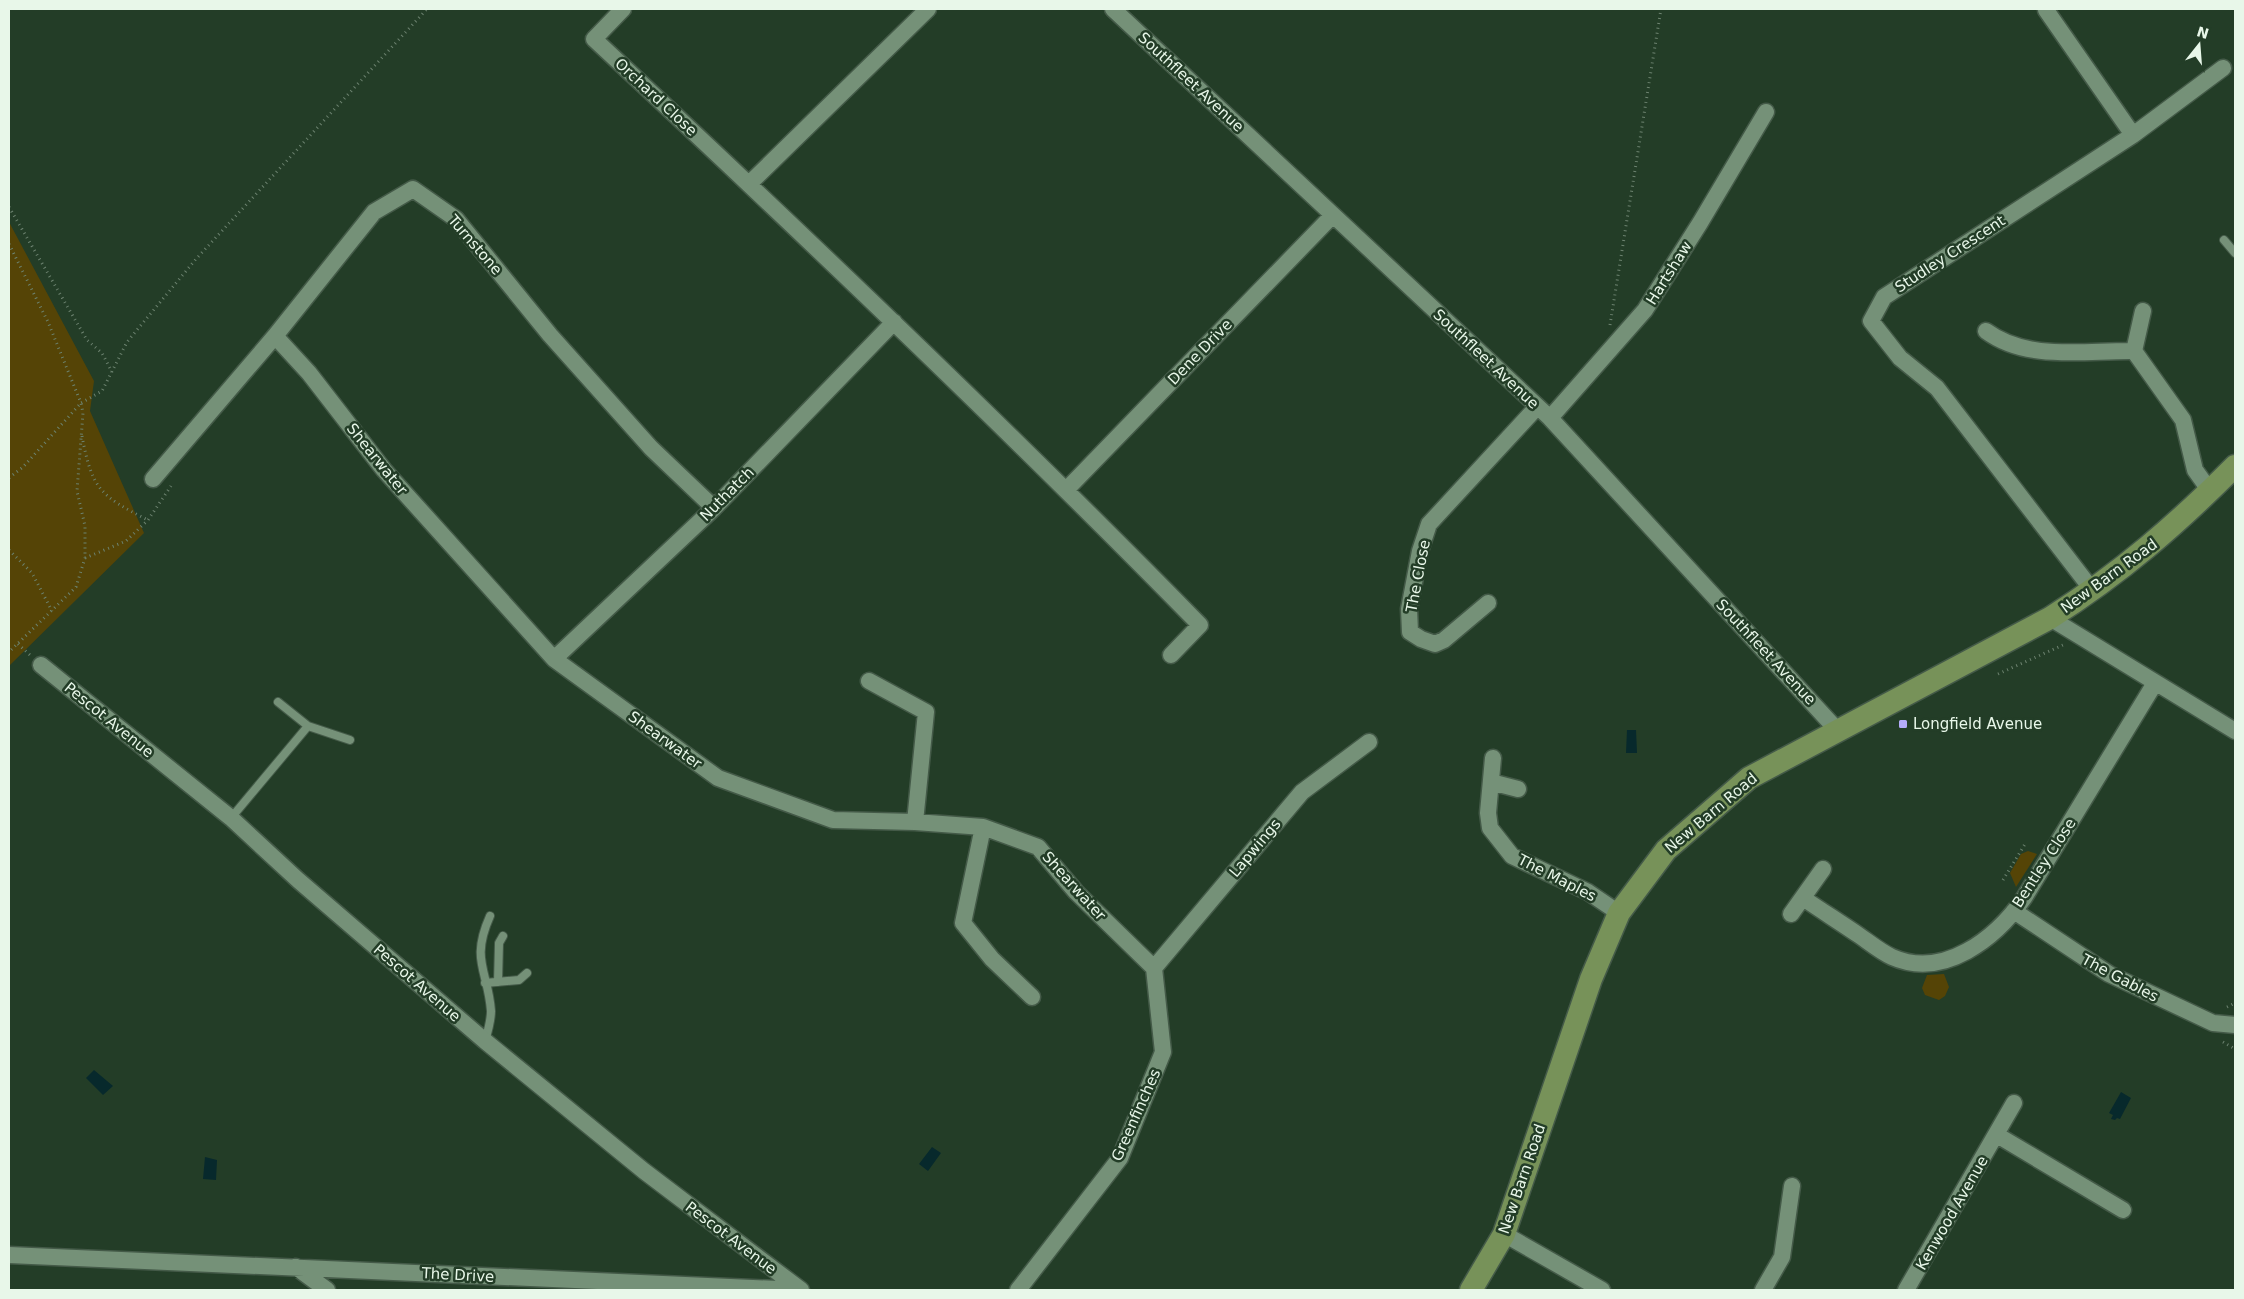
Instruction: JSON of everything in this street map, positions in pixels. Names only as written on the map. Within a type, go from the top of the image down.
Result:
[{"type":"street","name":"Orchard Close","points":[[623,9],[594,39],[894,322]]},
{"type":"street","points":[[749,184],[928,9]]},
{"type":"street","name":"Southfleet Avenue","points":[[1113,9],[1550,418],[1838,730]]},
{"type":"street","points":[[2046,10],[2132,135]]},
{"type":"street","name":"Studley Crescent","points":[[2093,591],[1937,388],[1900,358],[1871,321],[1884,297],[2132,135],[2223,68]]},
{"type":"street","name":"Hartshaw","points":[[1550,418],[1645,310],[1700,223],[1766,112]]},
{"type":"street","name":"Turnstone","points":[[154,479],[276,336],[374,212],[413,189],[456,219],[550,335],[651,448],[714,508]]},
{"type":"street","name":"Dene Drive","points":[[1067,489],[1333,215]]},
{"type":"street","points":[[2143,311],[2134,350],[2184,420],[2195,470],[2210,491]]},
{"type":"street","points":[[894,322],[1067,489],[1200,625],[1171,655]]},
{"type":"street","name":"Nuthatch","points":[[554,659],[714,508],[894,322]]},
{"type":"street","points":[[1986,330],[2000,341],[2026,350],[2134,350]]},
{"type":"street","name":"Shearwater","points":[[276,336],[309,372],[384,470],[554,659],[718,778],[833,820],[915,822],[983,827],[1038,846],[1076,892],[1154,968]]},
{"type":"street","name":"The Close","points":[[1488,603],[1444,640],[1435,644],[1410,632],[1410,609],[1420,551],[1429,524],[1537,407]]},
{"type":"street","name":"New Barn Road","points":[[1471,1290],[1504,1234],[1591,979],[1619,913],[1666,850],[1748,778],[2050,618],[2093,591],[2162,536],[2235,466]]},
{"type":"street","points":[[2050,618],[2235,731]]},
{"type":"street","name":"Pescot Avenue","points":[[41,665],[231,818],[298,880],[485,1041],[644,1171],[800,1290]]},
{"type":"street","points":[[869,681],[926,712],[915,822]]},
{"type":"street","name":"Bentley Close","points":[[1803,898],[1891,956],[1918,962],[1942,961],[1961,956],[1978,944],[2014,911],[2040,873],[2155,682]]},
{"type":"street","name":"Lapwings","points":[[1154,968],[1302,792],[1369,742]]},
{"type":"street","name":"The Maples","points":[[1493,758],[1488,813],[1490,828],[1512,856],[1588,892],[1619,913]]},
{"type":"street","points":[[1491,782],[1518,789]]},
{"type":"street","points":[[983,827],[962,923],[992,959],[1032,997]]},
{"type":"street","points":[[1791,914],[1823,869]]},
{"type":"street","name":"The Gables","points":[[2014,911],[2109,974],[2213,1023],[2235,1026]]},
{"type":"street","name":"Greenfinches","points":[[1018,1290],[1120,1158],[1163,1052],[1154,968]]},
{"type":"street","name":"Kenwood Avenue","points":[[1906,1290],[2014,1103]]},
{"type":"street","points":[[1997,1135],[2123,1210]]},
{"type":"street","points":[[1763,1290],[1782,1257],[1792,1186]]},
{"type":"street","points":[[1504,1234],[1602,1290]]},
{"type":"street","name":"The Drive","points":[[9,1255],[800,1290]]},
{"type":"street","points":[[296,1267],[327,1290]]},
{"type":"lane","points":[[2224,240],[2235,253]]},
{"type":"lane","points":[[278,702],[308,726],[350,740]]},
{"type":"lane","points":[[231,818],[308,726]]},
{"type":"lane","points":[[485,1041],[490,1024],[491,1011],[480,960],[481,942],[490,916]]},
{"type":"lane","points":[[498,982],[499,943],[503,936]]},
{"type":"lane","points":[[485,983],[519,980],[527,973]]},
{"type":"path","points":[[9,478],[24,467],[81,403],[102,391],[127,342],[196,260],[427,9]]},
{"type":"path","points":[[1605,355],[1661,9]]},
{"type":"path","points":[[9,207],[88,340],[102,353],[112,373]]},
{"type":"path","points":[[9,244],[48,322],[81,403],[77,491],[85,526],[85,558],[76,587],[9,652]]},
{"type":"path","points":[[81,430],[86,458],[95,484],[115,504],[148,520]]},
{"type":"path","points":[[85,558],[126,541],[148,520],[163,500],[175,479],[172,457]]},
{"type":"path","points":[[9,550],[32,573],[52,611]]},
{"type":"path","points":[[1998,674],[2068,643]]},
{"type":"path","points":[[2003,880],[2025,844]]},
{"type":"path","points":[[2224,1009],[2235,1003]]},
{"type":"path","points":[[2216,1038],[2235,1049]]},
{"type":"shaded area","points":[[9,222],[94,381],[90,411],[144,533],[9,666]]},
{"type":"shaded area","points":[[2028,851],[2037,854],[2016,887],[2010,873],[2021,854]]},
{"type":"shaded area","points":[[1944,974],[1949,987],[1945,996],[1939,1000],[1925,995],[1922,988],[1927,975]]},
{"type":"water","points":[[1627,730],[1636,730],[1637,753],[1626,753]]},
{"type":"water","points":[[94,1070],[113,1086],[103,1095],[86,1078]]},
{"type":"water","points":[[2121,1092],[2131,1098],[2120,1119],[2111,1119],[2113,1115],[2109,1113]]},
{"type":"water","points":[[932,1147],[941,1153],[928,1171],[919,1164]]},
{"type":"water","points":[[205,1157],[217,1160],[216,1180],[203,1179]]},
{"type":"place","name":"Longfield Avenue","points":[[1903,724]]}]
